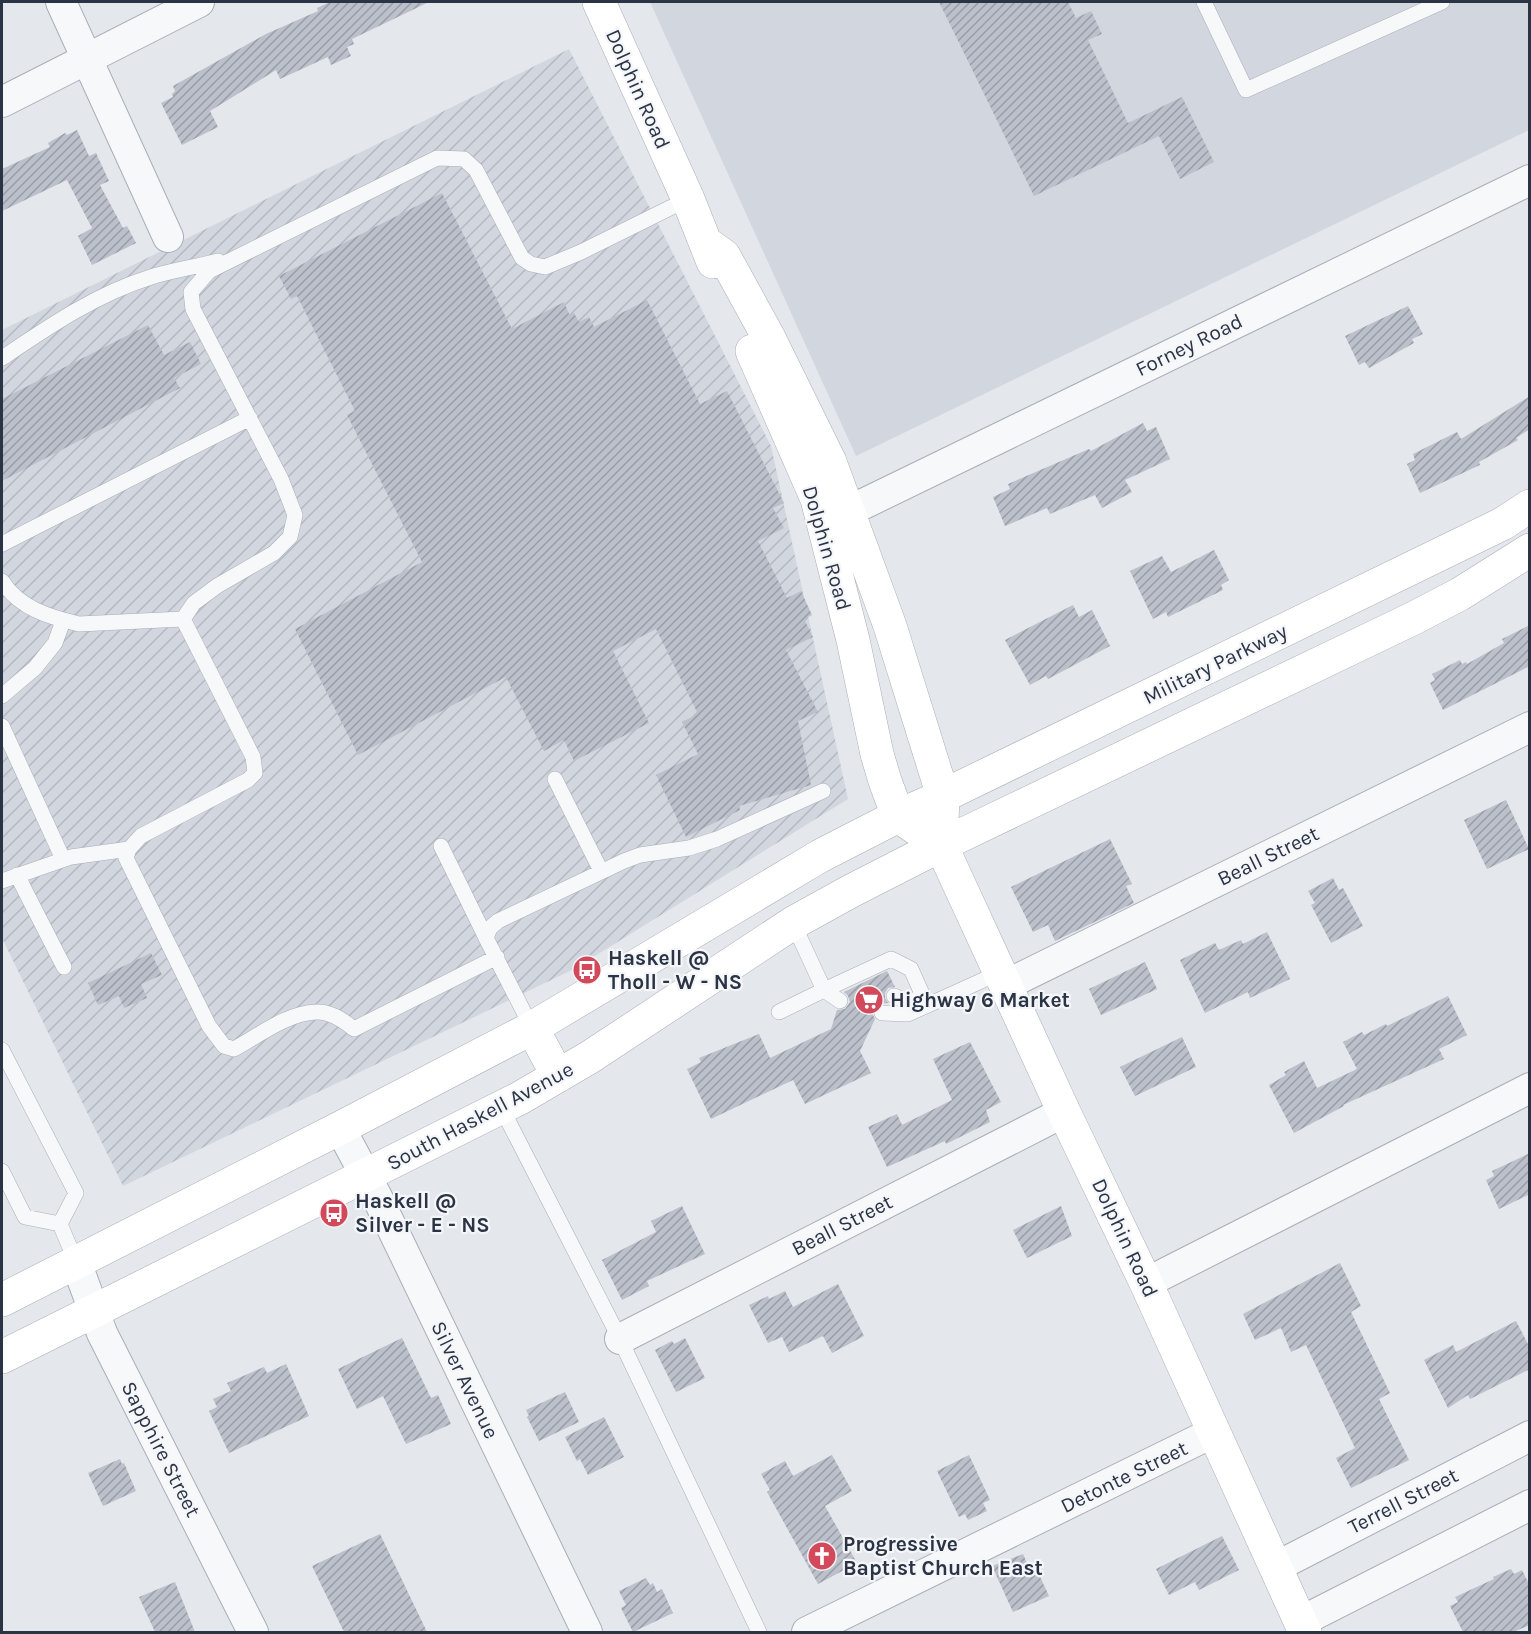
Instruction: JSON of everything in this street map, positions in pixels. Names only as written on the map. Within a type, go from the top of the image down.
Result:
[{"type":"main road","name":"Dolphin Road","points":[[598,2],[688,199],[817,499],[853,640],[877,754],[898,816]]},
{"type":"main road","name":"Dolphin Road","points":[[706,243],[724,256],[769,338],[830,462],[890,626],[943,796],[941,845],[1146,1283],[1303,1627]]},
{"type":"main road","name":"Military Parkway","points":[[898,816],[1502,524],[1530,506]]},
{"type":"main road","points":[[2,1300],[532,1028],[820,856],[898,816],[941,845],[1414,618],[1460,594],[1530,550]]},
{"type":"main road","name":"South Haskell Avenue","points":[[2,1357],[366,1176],[558,1076],[600,1051],[793,923],[941,845]]},
{"type":"main road","points":[[532,1028],[558,1076]]},
{"type":"street","points":[[61,2],[89,59],[168,237]]},
{"type":"street","points":[[2,102],[199,2]]},
{"type":"street","name":"Forney Road","points":[[849,511],[1530,180]]},
{"type":"street","name":"Beall Street","points":[[1004,979],[1530,727]]},
{"type":"street","points":[[1146,1283],[1530,1088]]},
{"type":"street","name":"Beall Street","points":[[620,1339],[1064,1112]]},
{"type":"street","name":"Silver Avenue","points":[[340,1128],[366,1176],[587,1632]]},
{"type":"street","name":"Sapphire Street","points":[[76,1262],[102,1333],[253,1632]]},
{"type":"street","name":"Detonte Street","points":[[807,1632],[1214,1432]]},
{"type":"street","name":"Terrell Street","points":[[1276,1567],[1530,1436]]},
{"type":"street","points":[[1303,1627],[1530,1505]]},
{"type":"lane","points":[[1204,2],[1246,90],[1442,2]]},
{"type":"lane","points":[[183,620],[194,603],[217,586],[274,552],[290,537],[295,515],[281,479],[193,309],[191,292],[208,271],[438,158],[464,159],[476,170],[522,258],[531,264],[545,267],[581,252],[688,199]]},
{"type":"lane","points":[[2,358],[61,319],[105,296],[150,277],[238,256]]},
{"type":"lane","points":[[2,544],[250,418]]},
{"type":"lane","points":[[2,581],[9,593],[44,616],[63,621],[79,624],[183,620]]},
{"type":"lane","points":[[183,620],[253,757],[255,773],[248,780],[141,836],[129,849],[126,858],[209,1026],[224,1046],[234,1049],[290,1018],[316,1012],[334,1015],[354,1029],[497,957]]},
{"type":"lane","points":[[2,696],[35,668],[55,643],[63,621]]},
{"type":"lane","points":[[2,726],[63,859]]},
{"type":"lane","points":[[555,779],[601,871]]},
{"type":"lane","points":[[486,938],[490,928],[498,921],[601,871],[640,855],[689,848],[717,839],[822,791]]},
{"type":"lane","points":[[441,846],[532,1028]]},
{"type":"lane","points":[[2,881],[63,859],[129,849]]},
{"type":"lane","points":[[17,875],[64,967]]},
{"type":"lane","points":[[793,923],[824,990],[840,1001]]},
{"type":"lane","points":[[779,1012],[824,990],[853,982],[891,959],[911,969],[925,1000]]},
{"type":"lane","points":[[894,996],[909,1002],[925,1000],[1004,979]]},
{"type":"lane","points":[[882,1013],[908,1014],[925,1000]]},
{"type":"lane","points":[[2,1050],[76,1193],[60,1224]]},
{"type":"lane","points":[[501,1107],[620,1339],[759,1632]]},
{"type":"lane","points":[[2,1171],[25,1218],[60,1224]]},
{"type":"lane","points":[[60,1224],[76,1262]]},
{"type":"shaded area","points":[[650,2],[1529,2],[1529,130],[856,456]]},
{"type":"shaded area","points":[[569,49],[771,446],[848,799],[574,969],[123,1186],[2,938],[2,330]]},
{"type":"building","points":[[330,2],[429,2],[352,39],[354,44],[347,47],[351,56],[331,65],[328,57],[280,79],[276,70],[210,111],[218,127],[182,145],[161,103],[173,97],[172,94],[175,91],[173,86],[266,34],[318,11],[317,8]]},
{"type":"building","points":[[939,2],[1068,2],[1076,18],[1091,11],[1102,34],[1088,40],[1128,123],[1182,97],[1214,162],[1180,179],[1159,136],[1034,196]]},
{"type":"building","points":[[77,130],[89,156],[96,153],[109,181],[100,185],[123,228],[127,226],[136,243],[92,265],[78,236],[92,228],[67,180],[2,211],[2,169],[50,147],[48,143],[65,133],[67,135]]},
{"type":"building","points":[[442,193],[512,329],[564,302],[570,316],[574,313],[579,322],[589,317],[594,327],[647,300],[700,404],[727,391],[784,503],[773,508],[784,528],[758,541],[787,598],[801,591],[812,615],[804,619],[813,637],[786,650],[818,712],[798,721],[811,785],[739,806],[740,810],[686,837],[656,775],[698,754],[682,722],[698,714],[656,629],[613,651],[649,723],[574,761],[564,740],[544,751],[506,677],[358,755],[295,629],[422,562],[347,415],[355,411],[297,296],[291,299],[279,276]]},
{"type":"building","points":[[1408,306],[1423,334],[1412,339],[1414,343],[1369,368],[1365,362],[1359,365],[1345,336]]},
{"type":"building","points":[[148,325],[164,355],[190,342],[201,364],[174,378],[180,388],[2,481],[2,399]]},
{"type":"building","points":[[1530,396],[1530,429],[1516,438],[1518,440],[1479,462],[1480,465],[1420,493],[1407,464],[1415,460],[1413,454],[1457,432],[1461,439]]},
{"type":"building","points":[[1143,423],[1147,431],[1156,427],[1170,459],[1125,480],[1132,492],[1102,508],[1095,495],[1050,514],[1047,508],[1005,526],[993,497],[1010,489],[1008,484],[1089,449],[1091,451]]},
{"type":"building","points":[[1214,550],[1229,580],[1221,585],[1223,590],[1168,617],[1166,612],[1153,619],[1130,571],[1162,556],[1171,572]]},
{"type":"building","points":[[1073,605],[1079,617],[1092,610],[1110,646],[1048,679],[1046,676],[1030,685],[1005,640]]},
{"type":"building","points":[[1530,625],[1530,666],[1443,710],[1430,683],[1435,680],[1432,674],[1460,660],[1462,664],[1466,662],[1467,664],[1504,643],[1502,639]]},
{"type":"building","points":[[1506,800],[1529,849],[1487,869],[1464,820]]},
{"type":"building","points":[[1110,839],[1132,884],[1126,886],[1134,903],[1055,941],[1048,925],[1033,932],[1011,887]]},
{"type":"building","points":[[1333,878],[1339,890],[1343,888],[1363,926],[1331,943],[1311,905],[1315,903],[1308,891]]},
{"type":"building","points":[[1267,932],[1290,979],[1250,998],[1248,992],[1205,1013],[1180,960],[1215,943],[1219,950],[1241,940],[1243,944]]},
{"type":"building","points":[[151,953],[162,975],[141,984],[147,998],[124,1008],[119,996],[98,1005],[88,983]]},
{"type":"building","points":[[1145,962],[1157,989],[1101,1015],[1089,989]]},
{"type":"building","points":[[887,971],[895,987],[888,988],[885,993],[888,1003],[878,1004],[874,1008],[872,1013],[875,1019],[860,1051],[871,1073],[805,1104],[793,1080],[711,1119],[687,1069],[701,1062],[699,1058],[759,1034],[770,1058],[831,1029],[837,1010],[845,1009],[850,1002],[844,992]]},
{"type":"building","points":[[1448,996],[1467,1035],[1439,1049],[1444,1059],[1343,1105],[1294,1133],[1269,1085],[1286,1075],[1284,1072],[1304,1061],[1317,1088],[1357,1069],[1343,1042],[1362,1032],[1364,1035],[1386,1024],[1387,1026]]},
{"type":"building","points":[[1182,1037],[1196,1067],[1135,1096],[1120,1067]]},
{"type":"building","points":[[970,1042],[1001,1102],[986,1110],[990,1122],[946,1144],[945,1141],[887,1167],[868,1127],[897,1114],[902,1125],[952,1100],[933,1059]]},
{"type":"building","points":[[1530,1153],[1530,1194],[1499,1209],[1486,1180],[1494,1176],[1492,1171]]},
{"type":"building","points":[[682,1206],[705,1254],[647,1281],[649,1286],[622,1300],[602,1260],[656,1232],[651,1221]]},
{"type":"building","points":[[1061,1206],[1072,1236],[1027,1258],[1013,1230]]},
{"type":"building","points":[[1340,1263],[1361,1306],[1351,1312],[1390,1393],[1379,1399],[1409,1460],[1351,1488],[1336,1458],[1355,1448],[1306,1345],[1291,1352],[1281,1328],[1255,1340],[1243,1314]]},
{"type":"building","points":[[838,1284],[864,1336],[832,1353],[823,1336],[789,1352],[782,1337],[768,1343],[749,1305],[785,1291],[793,1307]]},
{"type":"building","points":[[1516,1321],[1530,1348],[1530,1369],[1470,1399],[1468,1395],[1448,1408],[1424,1360],[1453,1345],[1456,1352]]},
{"type":"building","points":[[402,1338],[431,1398],[438,1395],[451,1424],[406,1444],[383,1396],[357,1409],[338,1369]]},
{"type":"building","points":[[685,1338],[705,1378],[676,1392],[655,1350],[672,1341],[674,1344]]},
{"type":"building","points":[[286,1364],[309,1416],[229,1453],[209,1411],[217,1407],[213,1399],[231,1391],[227,1383],[264,1367],[267,1373]]},
{"type":"building","points":[[565,1392],[579,1422],[539,1441],[526,1410]]},
{"type":"building","points":[[604,1417],[624,1457],[588,1475],[580,1459],[577,1461],[565,1437]]},
{"type":"building","points":[[832,1455],[852,1491],[825,1506],[857,1563],[818,1584],[767,1492],[770,1490],[761,1474],[785,1461],[793,1476]]},
{"type":"building","points":[[969,1455],[990,1500],[983,1503],[987,1511],[968,1520],[965,1514],[959,1517],[937,1471]]},
{"type":"building","points":[[120,1459],[136,1491],[103,1506],[88,1473]]},
{"type":"building","points":[[380,1534],[427,1632],[344,1632],[312,1566]]},
{"type":"building","points":[[1222,1536],[1239,1570],[1199,1590],[1195,1582],[1169,1595],[1156,1569]]},
{"type":"building","points":[[1023,1554],[1029,1568],[1035,1566],[1049,1596],[1013,1612],[992,1566]]},
{"type":"building","points":[[1511,1569],[1514,1574],[1522,1570],[1530,1586],[1530,1625],[1513,1632],[1463,1632],[1450,1606],[1458,1602],[1455,1597]]},
{"type":"building","points":[[646,1578],[650,1585],[653,1583],[657,1592],[662,1589],[673,1613],[633,1632],[621,1608],[626,1605],[619,1591]]},
{"type":"building","points":[[175,1582],[195,1632],[155,1632],[139,1597]]},
{"type":"place","name":"Haskell @ Tholl - W - NS","points":[[587,970]]},
{"type":"place","name":"Highway 6 Market","points":[[869,1000]]},
{"type":"place","name":"Haskell @ Silver - E - NS","points":[[334,1213]]},
{"type":"place","name":"Progressive Baptist Church East","points":[[822,1556]]}]
